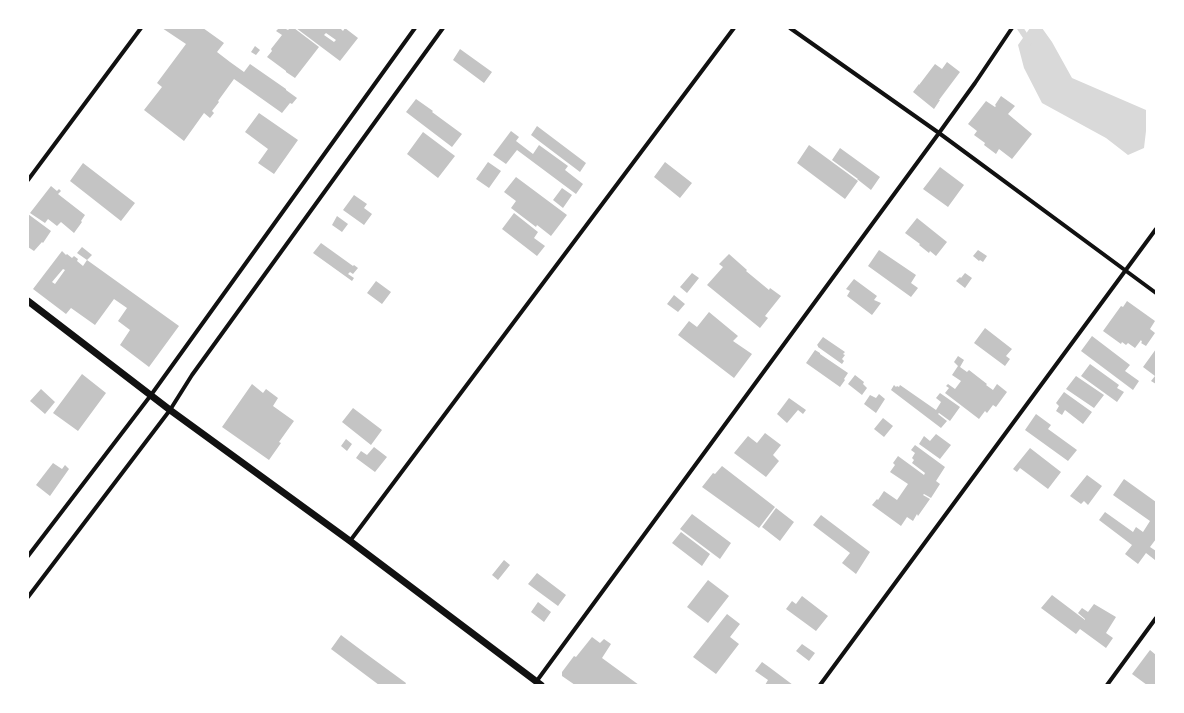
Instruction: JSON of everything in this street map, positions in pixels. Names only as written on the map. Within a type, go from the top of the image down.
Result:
[{"type":"street","points":[[28,180],[141,28]]},
{"type":"street","points":[[28,556],[151,395],[415,28]]},
{"type":"street","points":[[28,597],[170,410],[192,375],[443,28]]},
{"type":"street","points":[[350,541],[734,28]]},
{"type":"street","points":[[790,28],[939,133],[1156,293]]},
{"type":"street","points":[[28,301],[170,410],[350,541],[538,683],[939,133],[1012,28]]},
{"type":"street","points":[[820,685],[1156,229]]},
{"type":"street","points":[[1107,685],[1156,618]]},
{"type":"shaded area","points":[[1030,28],[1042,28],[1052,42],[1072,78],[1146,110],[1144,148],[1128,155],[1106,138],[1042,103],[1024,68],[1018,45]]},
{"type":"building","points":[[162,28],[203,28],[224,43],[217,52],[230,62],[244,72],[250,64],[297,98],[292,104],[290,103],[282,113],[234,79],[218,101],[219,102],[212,111],[214,113],[210,118],[204,113],[184,141],[144,110],[162,87],[157,83],[186,44]]},
{"type":"building","points":[[279,28],[287,28],[286,29],[288,30],[290,28],[294,28],[319,47],[295,78],[267,57],[272,51],[271,49],[282,35],[276,31]]},
{"type":"building","points":[[296,28],[340,28],[343,31],[345,28],[358,38],[340,61]],"holes":[[[326,33],[336,40],[334,42],[324,35]]]},
{"type":"building","points":[[255,46],[260,50],[256,55],[251,52]]},
{"type":"building","points":[[460,49],[492,72],[484,83],[453,60]]},
{"type":"building","points":[[947,62],[960,72],[934,109],[913,92],[935,64],[942,69]]},
{"type":"building","points":[[1001,96],[1015,106],[1008,114],[1032,134],[1012,159],[999,149],[996,154],[984,145],[985,143],[974,135],[977,131],[968,124],[986,101],[995,107]]},
{"type":"building","points":[[416,99],[462,134],[452,147],[406,112]]},
{"type":"building","points":[[259,113],[298,140],[274,174],[258,163],[268,149],[245,132]]},
{"type":"building","points":[[537,126],[586,163],[580,172],[531,135]]},
{"type":"building","points":[[511,131],[519,137],[516,141],[533,154],[539,145],[568,166],[565,170],[583,184],[576,194],[517,150],[506,164],[493,155]]},
{"type":"building","points":[[423,132],[455,156],[438,178],[407,154]]},
{"type":"building","points":[[809,145],[858,181],[845,199],[797,163]]},
{"type":"building","points":[[840,148],[880,177],[871,190],[832,160]]},
{"type":"building","points":[[488,162],[501,171],[489,188],[476,179]]},
{"type":"building","points":[[665,162],[692,183],[680,198],[654,177]]},
{"type":"building","points":[[83,163],[135,203],[121,221],[70,181]]},
{"type":"building","points":[[940,167],[964,185],[948,207],[923,189]]},
{"type":"building","points":[[516,177],[567,215],[551,236],[537,225],[536,227],[511,208],[516,201],[504,192]]},
{"type":"building","points":[[51,186],[57,191],[59,189],[61,191],[58,194],[85,215],[74,233],[61,222],[57,226],[48,219],[45,223],[30,213]]},
{"type":"building","points":[[562,188],[572,195],[563,208],[553,200]]},
{"type":"building","points":[[354,195],[367,204],[364,208],[372,214],[364,225],[343,210]]},
{"type":"building","points":[[514,213],[538,232],[534,238],[545,246],[537,256],[502,229]]},
{"type":"building","points":[[28,214],[51,231],[43,243],[42,242],[34,251],[28,247]]},
{"type":"building","points":[[337,216],[348,224],[342,232],[332,225]]},
{"type":"building","points":[[917,218],[947,242],[936,256],[930,251],[929,253],[905,233]]},
{"type":"building","points":[[321,243],[358,268],[353,274],[350,272],[348,274],[354,278],[352,281],[313,253]]},
{"type":"building","points":[[82,247],[92,255],[87,260],[77,253]]},
{"type":"building","points":[[879,250],[916,275],[911,283],[918,288],[911,297],[868,266]]},
{"type":"building","points":[[978,250],[987,256],[983,262],[980,260],[979,261],[973,256]]},
{"type":"building","points":[[62,251],[72,258],[74,256],[83,266],[87,260],[179,326],[149,367],[120,345],[130,330],[118,321],[127,308],[114,299],[95,325],[71,308],[66,314],[33,289]],"holes":[[[63,269],[65,270],[55,284],[52,282]]]},
{"type":"building","points":[[729,254],[747,270],[746,271],[769,290],[770,288],[781,296],[765,316],[768,318],[760,328],[707,285],[723,267],[719,264]]},
{"type":"building","points":[[692,273],[699,278],[687,293],[680,287]]},
{"type":"building","points":[[965,273],[972,278],[965,288],[956,281]]},
{"type":"building","points":[[854,279],[877,296],[874,300],[881,303],[872,315],[847,296],[850,291],[846,289]]},
{"type":"building","points":[[376,281],[391,292],[382,304],[367,293]]},
{"type":"building","points":[[674,295],[685,304],[678,312],[667,304]]},
{"type":"building","points":[[1127,301],[1155,321],[1150,329],[1155,333],[1146,346],[1141,343],[1141,340],[1135,348],[1128,343],[1126,345],[1122,342],[1121,344],[1103,331],[1121,306],[1123,307]]},
{"type":"building","points":[[709,312],[738,336],[733,341],[752,354],[734,378],[678,335],[689,321],[697,327]]},
{"type":"building","points":[[985,328],[1012,349],[1006,356],[1010,359],[1005,366],[974,343]]},
{"type":"building","points":[[1092,336],[1130,365],[1125,371],[1139,381],[1133,390],[1081,351]]},
{"type":"building","points":[[823,337],[845,352],[843,354],[845,355],[842,359],[844,361],[842,364],[818,347],[817,345]]},
{"type":"building","points":[[1156,349],[1156,384],[1151,381],[1155,376],[1143,367]]},
{"type":"building","points":[[815,350],[848,373],[840,387],[806,363]]},
{"type":"building","points":[[958,356],[964,360],[960,367],[967,372],[969,370],[993,390],[997,384],[1007,392],[996,407],[993,405],[987,413],[985,411],[979,419],[945,393],[949,388],[946,386],[948,384],[955,389],[961,381],[952,375],[958,366],[954,362]]},
{"type":"building","points":[[1090,364],[1119,385],[1117,388],[1124,392],[1117,402],[1081,376]]},
{"type":"building","points":[[82,374],[106,393],[78,431],[53,413]]},
{"type":"building","points":[[855,375],[864,382],[863,384],[867,388],[862,395],[848,384]]},
{"type":"building","points":[[1076,376],[1104,395],[1094,408],[1066,389]]},
{"type":"building","points":[[252,384],[263,393],[266,389],[278,398],[273,406],[294,421],[279,442],[281,443],[269,460],[222,427]]},
{"type":"building","points":[[894,385],[899,387],[900,385],[936,410],[941,402],[936,398],[940,393],[960,407],[950,421],[939,413],[938,414],[947,421],[941,428],[891,390]]},
{"type":"building","points":[[41,389],[55,402],[45,414],[30,401]]},
{"type":"building","points":[[1064,392],[1092,412],[1083,424],[1065,410],[1062,415],[1056,411],[1059,406],[1056,403]]},
{"type":"building","points":[[879,394],[885,399],[876,413],[864,404],[870,395],[876,398]]},
{"type":"building","points":[[789,398],[806,410],[803,414],[798,410],[787,423],[777,414]]},
{"type":"building","points":[[353,408],[382,430],[371,445],[342,422]]},
{"type":"building","points":[[1036,414],[1051,425],[1048,429],[1077,450],[1068,461],[1025,430]]},
{"type":"building","points":[[883,418],[893,426],[884,437],[874,429]]},
{"type":"building","points":[[765,433],[781,445],[773,455],[779,461],[766,477],[734,453],[748,436],[757,443]]},
{"type":"building","points":[[936,434],[951,445],[940,459],[919,444],[924,436],[930,441]]},
{"type":"building","points":[[346,439],[352,444],[347,451],[341,446]]},
{"type":"building","points":[[915,445],[945,467],[936,481],[940,484],[931,498],[924,494],[923,495],[930,499],[918,516],[917,514],[913,521],[907,517],[901,526],[872,505],[877,499],[878,500],[884,491],[897,500],[908,484],[890,472],[895,465],[893,463],[898,456],[924,475],[925,473],[912,463],[914,460],[912,458],[915,453],[911,450]]},
{"type":"building","points":[[374,447],[387,457],[375,472],[356,458],[361,451],[367,455]]},
{"type":"building","points":[[1030,448],[1061,472],[1048,489],[1020,468],[1017,472],[1013,469]]},
{"type":"building","points":[[53,463],[62,469],[65,465],[69,469],[50,496],[36,485]]},
{"type":"building","points":[[722,466],[775,507],[759,528],[702,487],[713,473],[715,474]]},
{"type":"building","points":[[1087,475],[1102,486],[1088,505],[1084,501],[1081,504],[1070,496]]},
{"type":"building","points":[[1124,479],[1156,502],[1156,539],[1150,547],[1156,551],[1155,560],[1146,553],[1138,564],[1125,554],[1132,545],[1099,520],[1105,512],[1133,532],[1136,527],[1143,532],[1150,521],[1113,495]]},
{"type":"building","points":[[776,508],[794,522],[780,541],[762,527]]},
{"type":"building","points":[[692,514],[731,543],[720,559],[680,529]]},
{"type":"building","points":[[821,515],[870,552],[856,574],[842,563],[850,553],[813,525]]},
{"type":"building","points":[[681,532],[710,554],[702,566],[672,543]]},
{"type":"building","points":[[504,560],[510,565],[498,580],[492,575]]},
{"type":"building","points":[[537,573],[566,595],[558,606],[528,584]]},
{"type":"building","points":[[708,580],[729,596],[708,623],[687,607]]},
{"type":"building","points":[[1052,595],[1085,620],[1078,613],[1082,608],[1088,612],[1094,604],[1116,617],[1106,633],[1113,638],[1106,648],[1080,629],[1076,634],[1041,608]]},
{"type":"building","points":[[802,596],[828,616],[816,631],[786,609],[792,601],[796,604]]},
{"type":"building","points":[[538,602],[551,612],[544,622],[531,612]]},
{"type":"building","points":[[727,614],[740,624],[730,637],[739,644],[716,674],[693,657]]},
{"type":"building","points":[[341,635],[406,683],[405,685],[379,685],[331,649]]},
{"type":"building","points":[[592,637],[600,643],[604,639],[611,644],[602,658],[639,685],[575,685],[562,676],[562,672],[574,656],[576,657]]},
{"type":"building","points":[[802,644],[815,653],[809,661],[796,651]]},
{"type":"building","points":[[1150,650],[1156,655],[1156,685],[1147,685],[1132,674]]},
{"type":"building","points":[[762,662],[793,685],[765,685],[768,680],[755,671]]},
{"type":"waterway","points":[[1020,28],[1028,43]]}]
